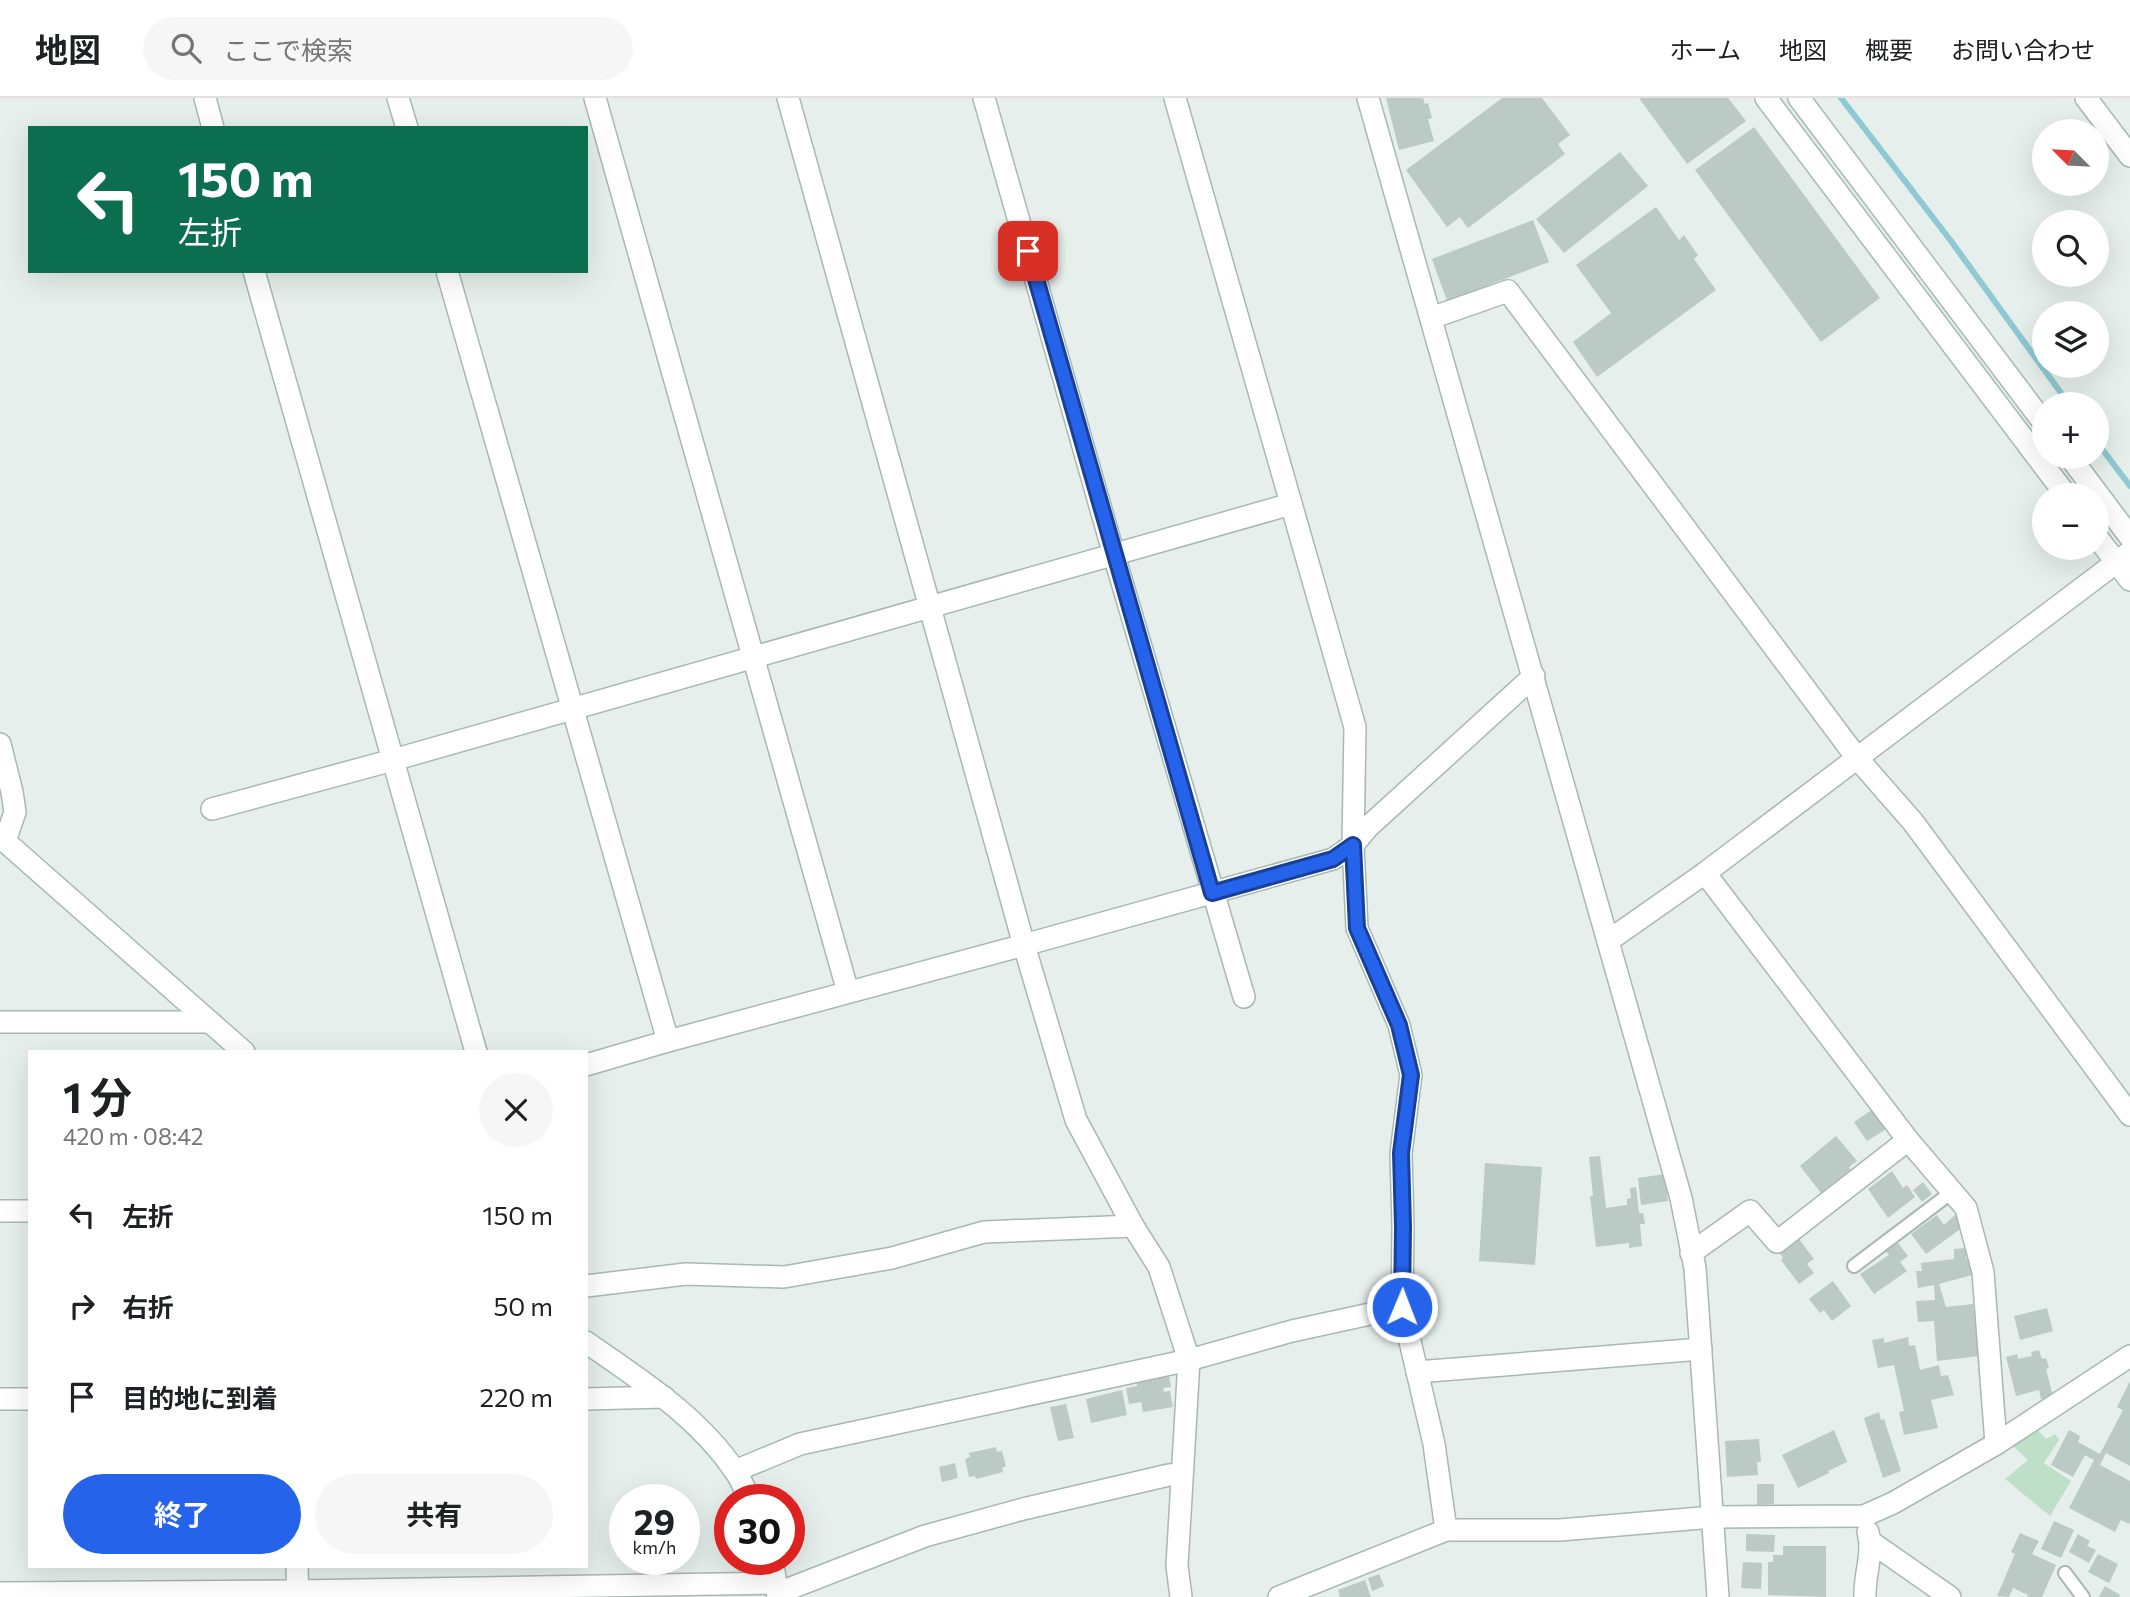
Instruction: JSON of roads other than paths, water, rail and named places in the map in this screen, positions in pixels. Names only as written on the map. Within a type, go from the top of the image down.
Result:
[{"type":"street","points":[[205,98],[213,126]]},
{"type":"street","points":[[398,98],[406,126]]},
{"type":"street","points":[[595,98],[848,992]]},
{"type":"street","points":[[788,98],[929,608],[1076,1120],[1133,1226],[1159,1267],[1189,1360],[1177,1566],[1181,1597]]},
{"type":"street","points":[[984,98],[1244,998]]},
{"type":"street","points":[[1175,98],[1355,727],[1353,845],[1357,928],[1399,1025],[1411,1075],[1401,1153],[1402,1307],[1434,1444],[1446,1530]]},
{"type":"street","points":[[1368,98],[1681,1198],[1695,1268],[1718,1597]]},
{"type":"street","points":[[1766,98],[2057,483]]},
{"type":"street","points":[[1799,98],[2032,407]]},
{"type":"street","points":[[2086,98],[2130,156]]},
{"type":"street","points":[[255,273],[475,1050]]},
{"type":"street","points":[[448,273],[668,1041]]},
{"type":"street","points":[[1431,318],[1508,291],[1857,758],[1913,822],[2130,1115]]},
{"type":"street","points":[[2079,469],[2130,537]]},
{"type":"street","points":[[212,809],[929,608],[1291,503]]},
{"type":"street","points":[[2109,546],[2123,557],[2130,580]]},
{"type":"street","points":[[1608,940],[1705,873],[2123,557]]},
{"type":"street","points":[[588,1064],[1333,859],[1353,845],[1368,827],[1534,676]]},
{"type":"street","points":[[0,744],[15,812],[3,839],[242,1050]]},
{"type":"street","points":[[1705,873],[1908,1140],[1966,1208],[1983,1272],[1996,1444]]},
{"type":"street","points":[[0,1022],[210,1022]]},
{"type":"street","points":[[1691,1252],[1749,1211],[1777,1242],[1908,1140]]},
{"type":"street","points":[[0,1211],[28,1211]]},
{"type":"street","points":[[588,1286],[686,1274],[784,1277],[891,1258],[984,1233],[1133,1226]]},
{"type":"street","points":[[735,1471],[800,1444],[1189,1360],[1292,1331],[1402,1307]]},
{"type":"street","points":[[588,1343],[690,1418],[735,1471],[742,1484]]},
{"type":"street","points":[[1418,1372],[1701,1349]]},
{"type":"street","points":[[1279,1597],[1446,1530],[1560,1530],[1713,1517],[1864,1516],[1893,1503],[1996,1444],[2130,1356]]},
{"type":"street","points":[[588,1399],[664,1397]]},
{"type":"street","points":[[0,1399],[28,1399]]},
{"type":"street","points":[[0,1592],[298,1594],[777,1591],[796,1588],[828,1572],[925,1536],[1023,1509],[1182,1474]]},
{"type":"street","points":[[1864,1516],[1871,1542],[1864,1583],[1865,1597]]},
{"type":"street","points":[[1871,1542],[1950,1597]]},
{"type":"street","points":[[297,1568],[298,1594]]},
{"type":"lane","points":[[1854,1266],[1952,1192]]},
{"type":"lane","points":[[2065,1573],[2082,1597]]},
{"type":"waterway","points":[[1841,98],[1951,241],[2060,392]]},
{"type":"waterway","points":[[2109,458],[2130,486]]}]
